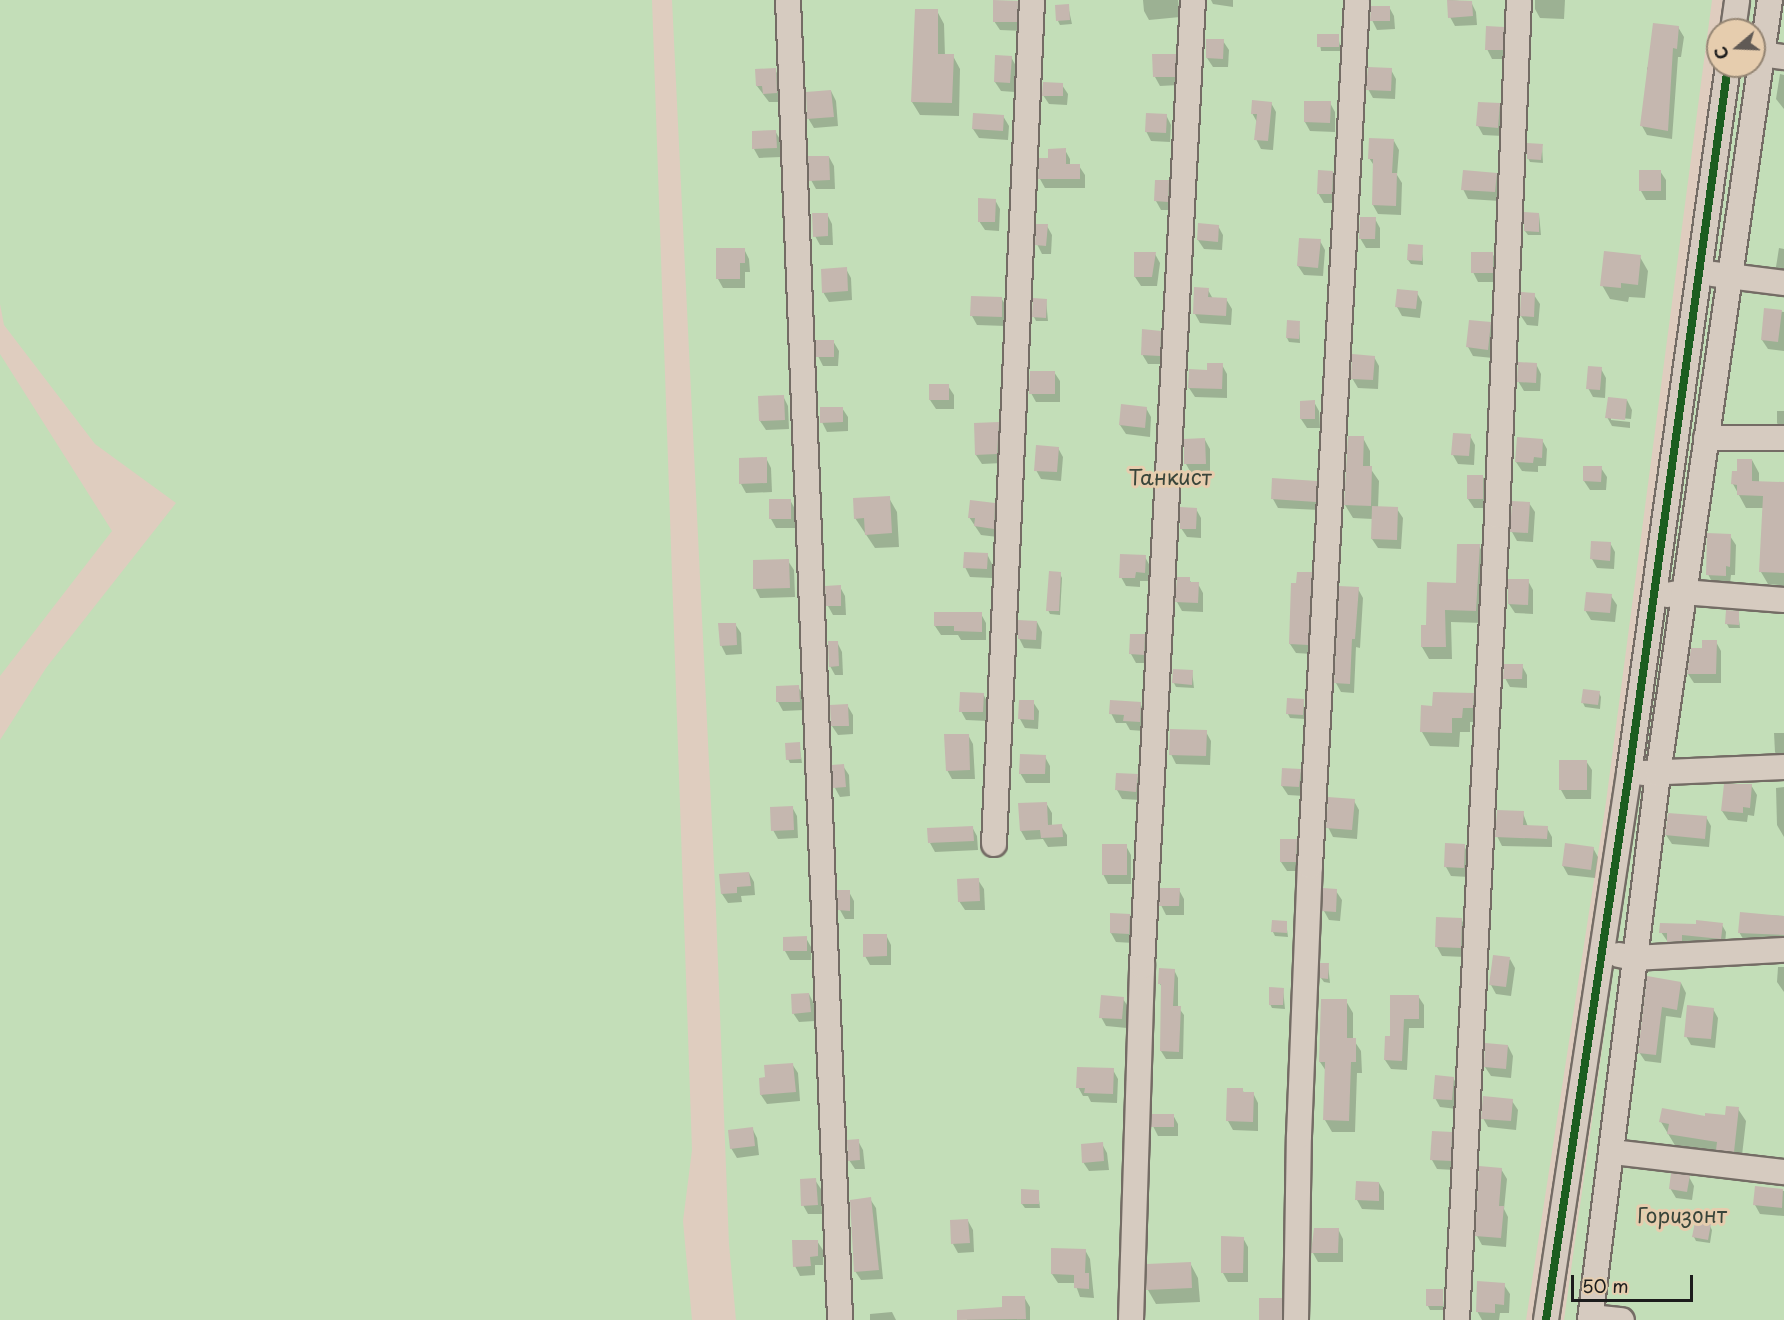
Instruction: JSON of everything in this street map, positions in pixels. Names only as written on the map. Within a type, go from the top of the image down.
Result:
[{"type":"street","points":[[788,0],[840,1320]]},
{"type":"street","points":[[994,844],[1032,0]]},
{"type":"street","points":[[1131,1320],[1142,966],[1193,0]]},
{"type":"street","points":[[1296,1320],[1299,1136],[1310,866],[1357,0]]},
{"type":"street","points":[[1457,1320],[1497,516],[1519,0]]},
{"type":"street","points":[[1734,18],[1737,0]]},
{"type":"street","points":[[1622,1320],[1591,1318],[1658,774],[1730,276],[1767,54],[1770,0]]},
{"type":"street","points":[[1546,1320],[1629,772],[1726,78]]},
{"type":"street","points":[[1699,272],[1784,283]]},
{"type":"street","points":[[1706,438],[1784,438]]},
{"type":"street","points":[[1654,597],[1683,592],[1784,600]]},
{"type":"street","points":[[1629,772],[1658,774],[1784,767]]},
{"type":"street","points":[[1602,950],[1634,958],[1784,950]]},
{"type":"street","points":[[1613,1152],[1784,1172]]},
{"type":"green space","points":[[0,0],[652,0],[692,1150],[683,1221],[692,1320],[0,1320],[0,740],[46,668],[176,503],[95,444],[4,325],[0,304]]},
{"type":"green space","name":"Танкист","points":[[672,0],[1712,0],[1710,18],[1706,18],[1706,45],[1606,802],[1526,1320],[736,1320],[729,1244],[715,886]]},
{"type":"green space","name":"Горизонт","points":[[1749,0],[1784,0],[1784,1320],[1564,1320],[1738,78],[1766,78],[1766,18],[1747,18]]},
{"type":"green space","points":[[0,354],[112,531],[0,676]]},
{"type":"building","points":[[993,0],[1018,1],[1017,22],[993,22]]},
{"type":"building","points":[[1447,0],[1472,1],[1473,16],[1448,18]]},
{"type":"building","points":[[1069,4],[1070,20],[1056,21],[1055,5]]},
{"type":"building","points":[[1371,6],[1390,6],[1390,21],[1370,21]]},
{"type":"building","points":[[915,9],[938,9],[938,54],[954,54],[952,103],[911,102]]},
{"type":"building","points":[[1653,23],[1679,26],[1677,49],[1673,48],[1668,131],[1640,126]]},
{"type":"building","points":[[1486,26],[1504,27],[1503,50],[1485,50]]},
{"type":"building","points":[[1317,34],[1339,34],[1339,47],[1317,47]]},
{"type":"building","points":[[1206,39],[1224,39],[1223,59],[1206,58]]},
{"type":"building","points":[[1152,54],[1176,54],[1175,77],[1153,77]]},
{"type":"building","points":[[995,55],[1012,56],[1010,83],[994,82]]},
{"type":"building","points":[[1368,67],[1392,68],[1391,91],[1366,90]]},
{"type":"building","points":[[776,68],[777,93],[763,94],[762,86],[756,86],[755,69]]},
{"type":"building","points":[[1043,82],[1063,83],[1063,96],[1042,96]]},
{"type":"building","points":[[831,90],[834,117],[807,119],[806,92]]},
{"type":"building","points":[[1252,100],[1272,102],[1268,141],[1254,140],[1257,114],[1251,114]]},
{"type":"building","points":[[1304,101],[1331,101],[1330,123],[1304,122]]},
{"type":"building","points":[[1478,102],[1500,103],[1498,128],[1476,126]]},
{"type":"building","points":[[973,113],[1004,115],[1003,131],[972,129]]},
{"type":"building","points":[[1146,113],[1167,114],[1166,133],[1145,132]]},
{"type":"building","points":[[776,130],[777,148],[752,149],[752,131]]},
{"type":"building","points":[[1369,138],[1394,139],[1392,173],[1397,173],[1396,206],[1372,205],[1373,159],[1368,159]]},
{"type":"building","points":[[1527,143],[1543,144],[1541,160],[1527,159]]},
{"type":"building","points":[[1066,148],[1066,164],[1080,164],[1080,179],[1038,179],[1039,158],[1048,158],[1048,149]]},
{"type":"building","points":[[808,156],[829,156],[830,180],[809,181]]},
{"type":"building","points":[[1318,170],[1333,171],[1332,194],[1317,194]]},
{"type":"building","points":[[1463,170],[1497,173],[1495,192],[1461,190]]},
{"type":"building","points":[[1639,170],[1661,170],[1661,191],[1639,191]]},
{"type":"building","points":[[1155,180],[1169,180],[1168,202],[1154,201]]},
{"type":"building","points":[[978,198],[996,199],[995,222],[978,222]]},
{"type":"building","points":[[1524,212],[1539,213],[1539,232],[1524,231]]},
{"type":"building","points":[[812,213],[828,213],[828,236],[813,237]]},
{"type":"building","points":[[1360,217],[1376,217],[1375,239],[1359,239]]},
{"type":"building","points":[[1198,223],[1219,225],[1218,242],[1197,240]]},
{"type":"building","points":[[1036,224],[1048,224],[1046,246],[1035,245]]},
{"type":"building","points":[[1299,238],[1321,239],[1318,268],[1297,266]]},
{"type":"building","points":[[1408,244],[1423,245],[1422,261],[1407,260]]},
{"type":"building","points":[[716,248],[745,248],[745,263],[740,263],[740,279],[716,279]]},
{"type":"building","points":[[1604,251],[1641,255],[1638,285],[1621,283],[1621,288],[1600,286]]},
{"type":"building","points":[[1134,252],[1156,252],[1152,277],[1134,277]]},
{"type":"building","points":[[1471,252],[1493,252],[1493,273],[1471,273]]},
{"type":"building","points":[[847,267],[848,291],[822,293],[821,269]]},
{"type":"building","points":[[1194,287],[1209,288],[1208,297],[1227,298],[1226,316],[1193,314]]},
{"type":"building","points":[[1397,289],[1418,291],[1416,309],[1395,307]]},
{"type":"building","points":[[1521,292],[1535,293],[1534,317],[1520,316]]},
{"type":"building","points":[[971,296],[1002,297],[1002,317],[970,316]]},
{"type":"building","points":[[1033,298],[1047,299],[1046,318],[1032,317]]},
{"type":"building","points":[[1764,308],[1782,310],[1778,342],[1761,340]]},
{"type":"building","points":[[1287,320],[1300,321],[1299,339],[1286,338]]},
{"type":"building","points":[[1469,320],[1491,322],[1488,350],[1466,347]]},
{"type":"building","points":[[1142,329],[1161,331],[1160,356],[1141,355]]},
{"type":"building","points":[[816,340],[834,340],[834,357],[816,357]]},
{"type":"building","points":[[1352,354],[1375,356],[1373,380],[1351,379]]},
{"type":"building","points":[[1518,362],[1537,363],[1536,383],[1517,382]]},
{"type":"building","points":[[1207,363],[1223,363],[1222,389],[1188,388],[1189,369],[1207,370]]},
{"type":"building","points":[[1588,366],[1602,367],[1600,390],[1586,389]]},
{"type":"building","points":[[1030,371],[1055,371],[1055,394],[1029,394]]},
{"type":"building","points":[[929,384],[949,384],[949,400],[929,400]]},
{"type":"building","points":[[784,395],[785,420],[759,421],[758,396]]},
{"type":"building","points":[[1608,397],[1627,399],[1625,420],[1605,418]]},
{"type":"building","points":[[1315,400],[1315,419],[1300,419],[1300,401]]},
{"type":"building","points":[[1121,404],[1147,407],[1145,428],[1119,425]]},
{"type":"building","points":[[820,407],[843,407],[843,422],[820,423]]},
{"type":"building","points":[[999,422],[997,454],[975,455],[974,423]]},
{"type":"building","points":[[1453,433],[1471,434],[1469,456],[1451,455]]},
{"type":"building","points":[[1348,436],[1364,436],[1363,466],[1372,466],[1371,506],[1344,505]]},
{"type":"building","points":[[1517,437],[1543,439],[1542,458],[1534,457],[1533,463],[1515,462]]},
{"type":"building","points":[[1205,438],[1206,464],[1184,464],[1184,439]]},
{"type":"building","points":[[1036,445],[1059,447],[1057,472],[1034,471]]},
{"type":"building","points":[[767,457],[767,483],[739,484],[739,458]]},
{"type":"building","points":[[1737,459],[1752,459],[1752,481],[1784,482],[1784,573],[1759,572],[1763,496],[1737,495],[1737,485],[1731,484],[1732,471],[1737,471]]},
{"type":"building","points":[[1583,466],[1602,466],[1601,482],[1583,481]]},
{"type":"building","points":[[1467,475],[1483,475],[1483,499],[1467,499]]},
{"type":"building","points":[[1272,478],[1317,481],[1316,502],[1271,499]]},
{"type":"building","points":[[890,496],[892,533],[865,535],[864,518],[854,519],[853,498]]},
{"type":"building","points":[[769,499],[791,499],[791,519],[769,519]]},
{"type":"building","points":[[970,500],[995,503],[994,529],[974,526],[975,518],[968,518]]},
{"type":"building","points":[[1512,501],[1530,502],[1528,533],[1510,532]]},
{"type":"building","points":[[1372,506],[1398,507],[1397,540],[1371,539]]},
{"type":"building","points":[[1180,507],[1197,508],[1196,529],[1180,529]]},
{"type":"building","points":[[1707,533],[1731,534],[1730,567],[1726,566],[1726,576],[1706,575]]},
{"type":"building","points":[[1591,541],[1611,542],[1610,561],[1590,559]]},
{"type":"building","points":[[1457,544],[1480,544],[1476,611],[1445,610],[1446,647],[1421,647],[1421,625],[1426,625],[1427,582],[1456,583]]},
{"type":"building","points":[[964,552],[988,553],[987,569],[963,568]]},
{"type":"building","points":[[1120,554],[1146,555],[1145,573],[1136,572],[1135,578],[1119,578]]},
{"type":"building","points":[[789,559],[790,588],[753,589],[753,560]]},
{"type":"building","points":[[1049,571],[1061,572],[1059,611],[1046,611]]},
{"type":"building","points":[[1297,572],[1312,572],[1308,645],[1289,644],[1291,583],[1296,583]]},
{"type":"building","points":[[1177,577],[1190,577],[1190,582],[1199,582],[1198,603],[1175,602]]},
{"type":"building","points":[[1508,579],[1529,579],[1528,605],[1508,604]]},
{"type":"building","points":[[841,585],[841,606],[826,606],[825,586]]},
{"type":"building","points":[[1339,586],[1359,587],[1355,639],[1352,639],[1350,684],[1334,683]]},
{"type":"building","points":[[1586,592],[1612,594],[1610,613],[1584,611]]},
{"type":"building","points":[[1726,610],[1739,611],[1739,625],[1725,624]]},
{"type":"building","points":[[934,612],[982,612],[982,632],[954,631],[954,626],[934,626]]},
{"type":"building","points":[[1018,620],[1037,621],[1036,640],[1018,639]]},
{"type":"building","points":[[718,623],[736,623],[737,645],[720,646]]},
{"type":"building","points":[[1130,634],[1145,634],[1144,655],[1129,654]]},
{"type":"building","points":[[1702,640],[1717,640],[1716,674],[1687,674],[1691,648],[1702,648]]},
{"type":"building","points":[[828,641],[838,641],[839,666],[829,667]]},
{"type":"building","points":[[1504,664],[1523,664],[1522,679],[1503,679]]},
{"type":"building","points":[[1173,669],[1193,670],[1192,685],[1172,683]]},
{"type":"building","points":[[799,685],[800,702],[776,702],[776,686]]},
{"type":"building","points":[[1583,689],[1600,691],[1598,705],[1581,703]]},
{"type":"building","points":[[960,692],[984,693],[983,712],[959,712]]},
{"type":"building","points":[[1433,692],[1474,693],[1473,708],[1463,708],[1462,718],[1452,718],[1452,733],[1420,732],[1421,705],[1432,706]]},
{"type":"building","points":[[1287,698],[1304,699],[1303,715],[1286,714]]},
{"type":"building","points":[[1019,700],[1034,700],[1034,720],[1018,719]]},
{"type":"building","points":[[1110,700],[1141,702],[1140,722],[1123,721],[1124,715],[1109,714]]},
{"type":"building","points":[[848,704],[849,726],[831,726],[830,705]]},
{"type":"building","points":[[1170,729],[1207,730],[1206,756],[1169,755]]},
{"type":"building","points":[[944,734],[969,734],[970,770],[946,771]]},
{"type":"building","points":[[800,742],[801,759],[786,760],[785,743]]},
{"type":"building","points":[[1020,754],[1046,755],[1045,774],[1019,774]]},
{"type":"building","points":[[1559,760],[1587,760],[1587,790],[1559,790]]},
{"type":"building","points":[[844,764],[846,787],[833,788],[832,765]]},
{"type":"building","points":[[1282,768],[1301,769],[1299,787],[1281,786]]},
{"type":"building","points":[[1116,773],[1138,774],[1136,792],[1115,790]]},
{"type":"building","points":[[1724,784],[1752,784],[1750,808],[1743,807],[1743,813],[1721,811]]},
{"type":"building","points":[[1328,797],[1355,799],[1352,830],[1326,828]]},
{"type":"building","points":[[1047,802],[1048,825],[1062,824],[1063,837],[1041,838],[1040,830],[1020,831],[1018,803]]},
{"type":"building","points":[[793,806],[794,830],[771,831],[770,807]]},
{"type":"building","points":[[1497,810],[1524,811],[1523,825],[1548,826],[1547,839],[1495,837]]},
{"type":"building","points":[[1668,813],[1707,816],[1705,839],[1665,835]]},
{"type":"building","points":[[973,826],[974,841],[928,843],[927,828]]},
{"type":"building","points":[[1280,839],[1297,839],[1296,862],[1280,862]]},
{"type":"building","points":[[1445,843],[1465,844],[1464,868],[1444,867]]},
{"type":"building","points":[[1565,843],[1594,847],[1591,870],[1562,866]]},
{"type":"building","points":[[1102,844],[1127,844],[1127,875],[1102,875]]},
{"type":"building","points":[[749,872],[751,886],[737,887],[737,893],[721,894],[719,874]]},
{"type":"building","points":[[979,878],[980,901],[958,902],[957,879]]},
{"type":"building","points":[[1160,888],[1180,888],[1179,906],[1159,906]]},
{"type":"building","points":[[1323,888],[1337,889],[1336,912],[1322,911]]},
{"type":"building","points":[[837,890],[850,890],[850,911],[838,910]]},
{"type":"building","points":[[1740,912],[1784,916],[1784,935],[1738,933]]},
{"type":"building","points":[[1110,913],[1130,914],[1129,934],[1110,933]]},
{"type":"building","points":[[1436,917],[1462,918],[1461,948],[1435,947]]},
{"type":"building","points":[[1272,920],[1287,921],[1287,933],[1271,932]]},
{"type":"building","points":[[1696,920],[1723,923],[1721,939],[1682,935],[1682,941],[1667,942],[1667,933],[1659,933],[1660,923],[1696,924]]},
{"type":"building","points":[[863,934],[887,934],[887,956],[863,957]]},
{"type":"building","points":[[807,936],[807,951],[783,951],[783,937]]},
{"type":"building","points":[[1493,955],[1510,957],[1506,987],[1489,985]]},
{"type":"building","points":[[1320,963],[1329,963],[1328,979],[1320,978]]},
{"type":"building","points":[[1159,968],[1175,969],[1173,1006],[1181,1006],[1179,1052],[1160,1051],[1161,984],[1158,984]]},
{"type":"building","points":[[1647,976],[1681,982],[1677,1010],[1662,1007],[1656,1055],[1638,1053]]},
{"type":"building","points":[[1269,987],[1284,988],[1283,1005],[1269,1005]]},
{"type":"building","points":[[809,993],[811,1012],[792,1014],[791,994]]},
{"type":"building","points":[[1101,995],[1124,997],[1122,1019],[1099,1018]]},
{"type":"building","points":[[1390,995],[1419,995],[1419,1019],[1404,1019],[1402,1061],[1384,1060],[1385,1036],[1390,1036]]},
{"type":"building","points":[[1321,999],[1347,999],[1347,1038],[1356,1038],[1356,1062],[1351,1062],[1349,1121],[1323,1120],[1325,1062],[1319,1062]]},
{"type":"building","points":[[1687,1005],[1714,1008],[1711,1039],[1684,1037]]},
{"type":"building","points":[[1485,1043],[1508,1045],[1506,1069],[1484,1067]]},
{"type":"building","points":[[793,1063],[796,1092],[760,1095],[759,1078],[765,1077],[764,1065]]},
{"type":"building","points":[[1077,1067],[1114,1068],[1113,1094],[1084,1093],[1085,1088],[1076,1088]]},
{"type":"building","points":[[1435,1075],[1454,1077],[1452,1100],[1433,1099]]},
{"type":"building","points":[[1227,1088],[1243,1088],[1243,1092],[1254,1092],[1253,1122],[1226,1121]]},
{"type":"building","points":[[1483,1096],[1513,1099],[1511,1121],[1481,1119]]},
{"type":"building","points":[[1726,1106],[1739,1107],[1734,1152],[1716,1150],[1717,1142],[1667,1134],[1669,1124],[1659,1122],[1662,1108],[1705,1116],[1705,1113],[1725,1115]]},
{"type":"building","points":[[1152,1114],[1174,1114],[1174,1127],[1151,1127]]},
{"type":"building","points":[[753,1127],[755,1146],[730,1149],[728,1130]]},
{"type":"building","points":[[1432,1131],[1452,1132],[1451,1161],[1430,1160]]},
{"type":"building","points":[[859,1139],[860,1160],[848,1161],[847,1140]]},
{"type":"building","points":[[1103,1142],[1104,1161],[1082,1163],[1081,1144]]},
{"type":"building","points":[[1479,1166],[1502,1168],[1499,1206],[1504,1206],[1501,1238],[1475,1236]]},
{"type":"building","points":[[1671,1173],[1690,1175],[1687,1192],[1669,1189]]},
{"type":"building","points":[[816,1178],[818,1205],[801,1206],[800,1179]]},
{"type":"building","points":[[1356,1181],[1379,1182],[1379,1201],[1355,1200]]},
{"type":"building","points":[[1755,1186],[1783,1189],[1782,1208],[1753,1205]]},
{"type":"building","points":[[1021,1189],[1039,1190],[1039,1204],[1021,1204]]},
{"type":"building","points":[[871,1197],[879,1270],[854,1272],[850,1200]]},
{"type":"building","points":[[968,1219],[970,1243],[951,1244],[950,1220]]},
{"type":"building","points":[[1695,1222],[1711,1224],[1708,1240],[1692,1237]]},
{"type":"building","points":[[1314,1228],[1339,1228],[1338,1253],[1311,1253]]},
{"type":"building","points":[[1221,1236],[1244,1237],[1243,1273],[1221,1273]]},
{"type":"building","points":[[792,1240],[818,1240],[818,1256],[810,1257],[811,1266],[793,1267]]},
{"type":"building","points":[[1051,1248],[1086,1249],[1085,1273],[1089,1273],[1089,1289],[1074,1288],[1074,1275],[1051,1274]]},
{"type":"building","points":[[1191,1262],[1192,1288],[1146,1290],[1147,1264]]},
{"type":"building","points":[[1477,1281],[1505,1283],[1504,1305],[1495,1304],[1495,1313],[1476,1312]]},
{"type":"building","points":[[1426,1289],[1443,1289],[1443,1306],[1426,1306]]},
{"type":"building","points":[[1002,1296],[1025,1296],[1026,1319],[957,1320],[957,1310],[1002,1307]]},
{"type":"building","points":[[1259,1298],[1282,1298],[1282,1320],[1259,1320]]},
{"type":"cycle path","points":[[1546,1320],[1629,773],[1726,78]]}]
